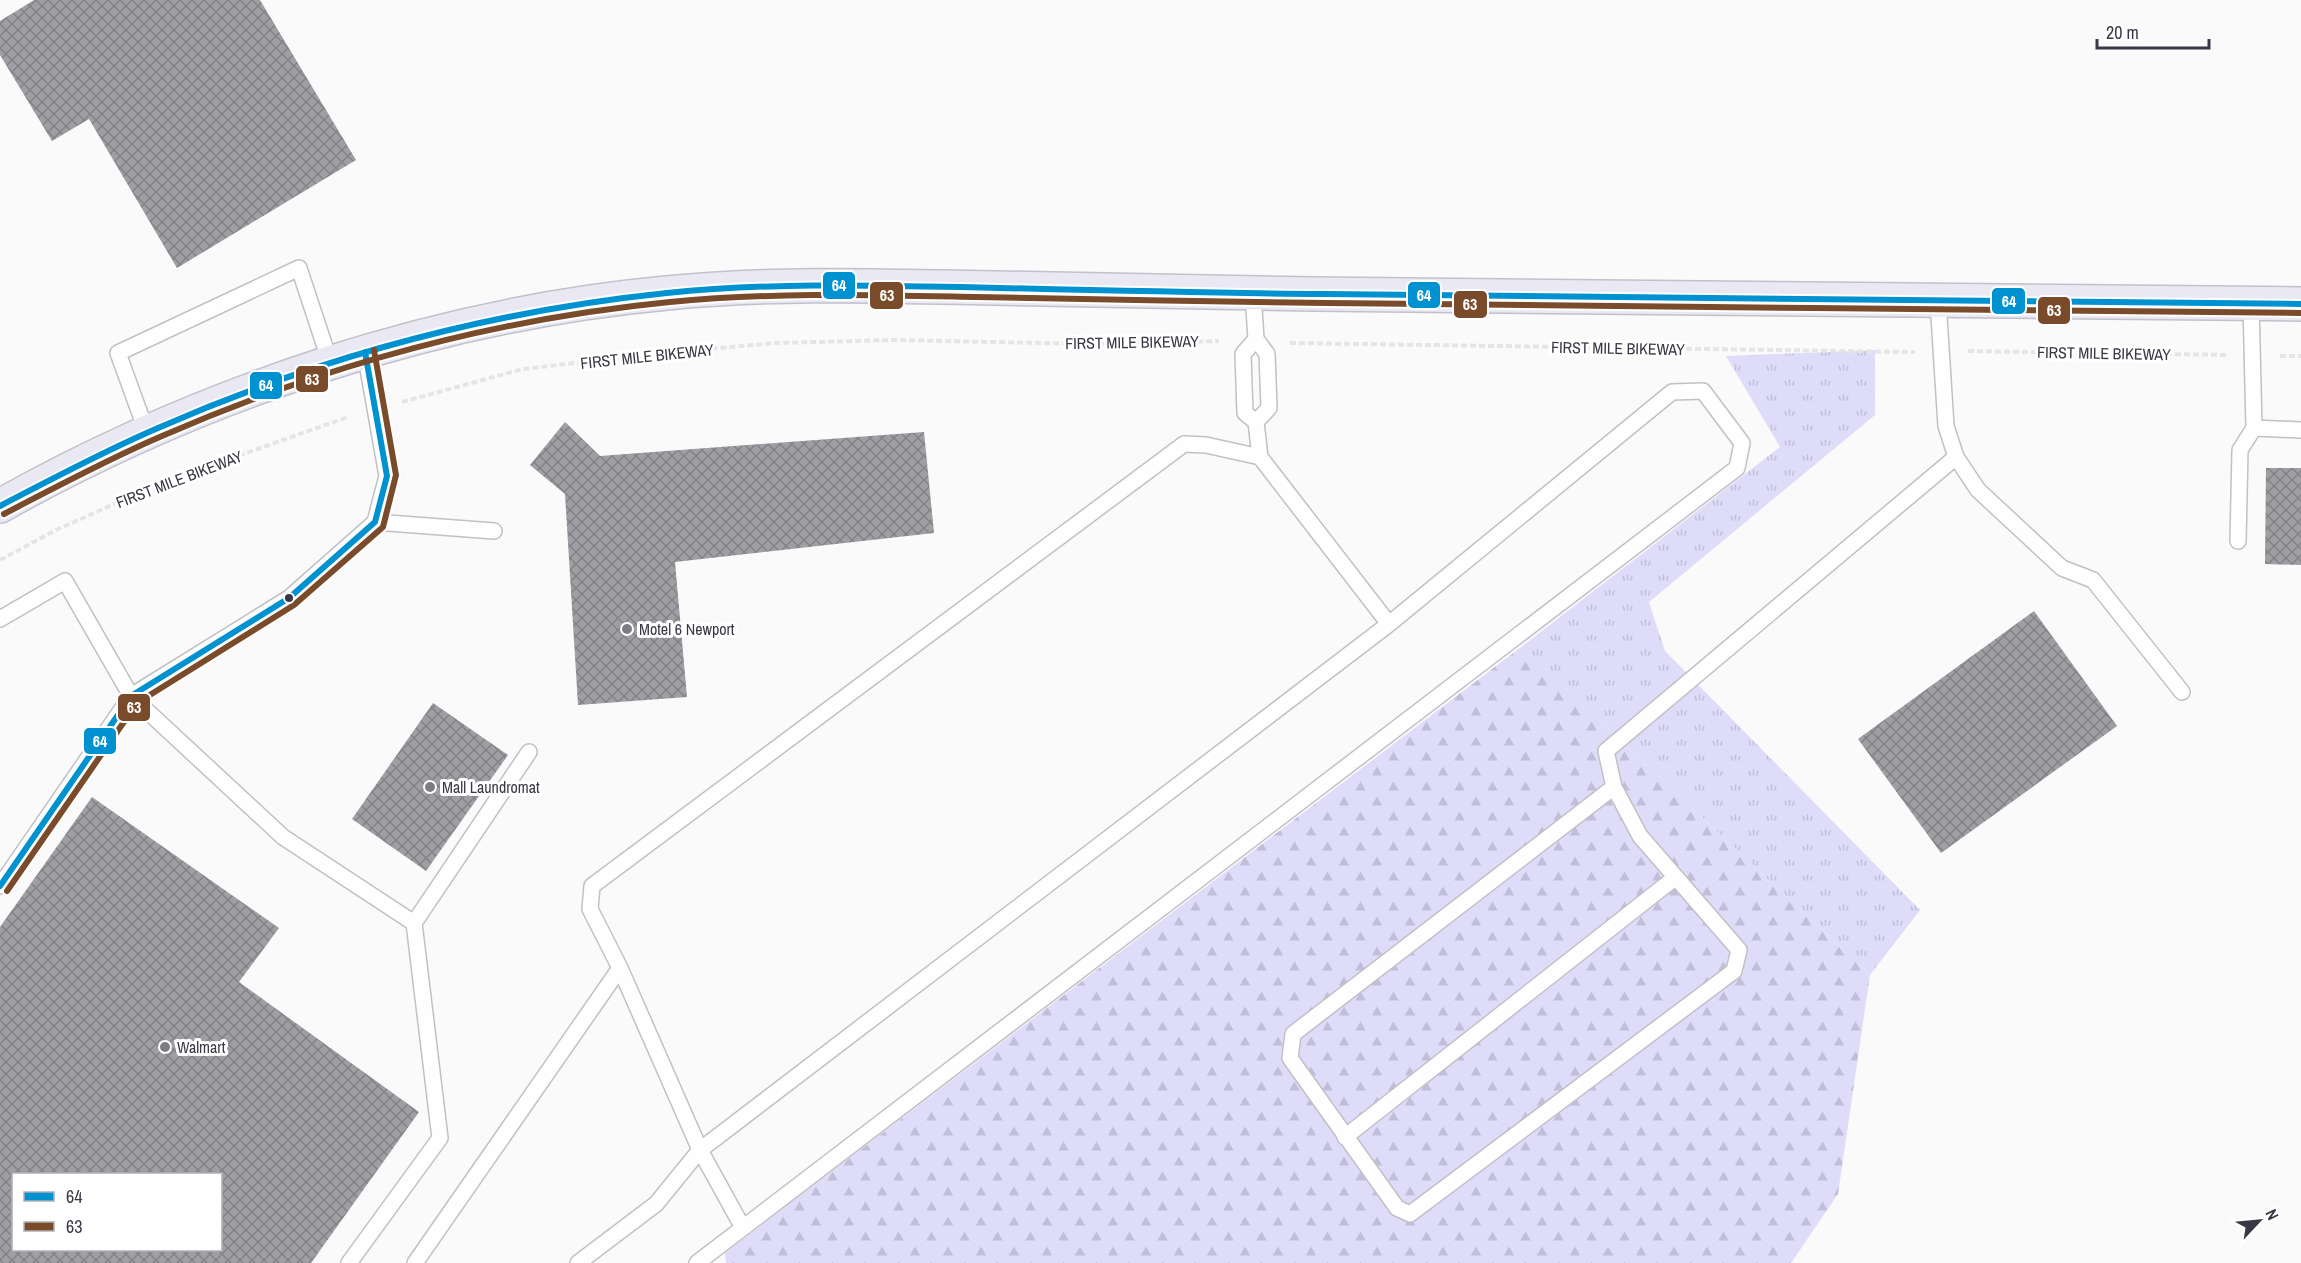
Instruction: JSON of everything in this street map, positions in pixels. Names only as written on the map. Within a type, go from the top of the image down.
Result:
[{"type":"highway","points":[[0,506],[147,433],[275,381],[330,362],[443,332],[592,302],[668,293],[746,287],[838,285],[1253,293],[2301,304]]},
{"type":"lane","points":[[147,433],[118,353],[299,268],[330,362]]},
{"type":"lane","points":[[1253,293],[1256,341],[1268,354],[1269,408],[1256,422]]},
{"type":"lane","points":[[1938,301],[1946,426],[1956,457],[1978,490],[2062,568],[2093,580],[2182,692]]},
{"type":"lane","points":[[2238,542],[2240,450],[2254,428],[2251,303]]},
{"type":"lane","points":[[1256,341],[1243,354],[1245,413],[1256,422],[1260,457],[1389,624]]},
{"type":"lane","points":[[0,886],[131,696],[289,598],[375,522],[387,476],[365,352]]},
{"type":"lane","points":[[578,1263],[656,1204],[700,1150],[1389,624],[1672,392],[1703,392],[1742,443],[1737,468],[697,1263]]},
{"type":"lane","points":[[2254,428],[2301,430]]},
{"type":"lane","points":[[743,1228],[700,1150],[620,968],[590,909],[592,886],[1184,444],[1206,445],[1260,457]]},
{"type":"lane","points":[[1614,787],[1293,1034],[1290,1058],[1397,1208],[1410,1214],[1734,971],[1739,950],[1640,836],[1614,787],[1606,751],[1956,457]]},
{"type":"lane","points":[[375,522],[494,531]]},
{"type":"lane","points":[[0,619],[65,581],[131,696],[283,837],[414,923]]},
{"type":"lane","points":[[349,1263],[440,1138],[414,923],[529,752]]},
{"type":"lane","points":[[1345,1137],[1676,877]]},
{"type":"lane","points":[[415,1263],[620,968]]},
{"type":"path","name":"FIRST MILE BIKEWAY","points":[[0,560],[56,530],[159,484],[325,424],[375,410],[524,369],[775,343],[894,340],[1092,344],[1256,341],[2301,356]]},
{"type":"green space","points":[[1875,350],[1875,415],[1649,602],[1665,651],[1920,910],[1870,975],[1521,647],[1780,447],[1726,356]]},
{"type":"green space","points":[[1521,647],[1870,975],[1838,1194],[1791,1263],[726,1263],[725,1253]]},
{"type":"building","points":[[34,0],[260,0],[356,160],[177,268],[89,119],[52,141],[0,55],[0,21]]},
{"type":"building","name":"Motel 6 Newport","points":[[565,422],[600,456],[924,432],[934,533],[675,562],[687,697],[578,705],[565,494],[530,465]]},
{"type":"building","points":[[2266,468],[2301,468],[2301,565],[2265,564]]},
{"type":"building","points":[[2034,611],[2117,726],[1941,853],[1858,739]]},
{"type":"building","name":"Mall Laundromat","points":[[433,703],[508,755],[426,871],[352,819]]},
{"type":"building","name":"Walmart","points":[[92,797],[279,928],[239,982],[419,1112],[311,1263],[0,1263],[0,927]]},
{"type":"transit line","name":"64","points":[[0,506],[158,428],[281,379],[344,359],[472,325],[602,301],[667,293],[777,286],[851,285],[1280,294],[2301,304]]},
{"type":"transit line","name":"63","points":[[4,514],[162,436],[223,411],[347,367],[475,333],[539,320],[670,302],[785,295],[861,295],[1283,303],[2301,313]]},
{"type":"transit line","name":"63","points":[[7,891],[137,703],[294,605],[383,527],[396,475],[374,350]]},
{"type":"transit line","name":"64","points":[[0,886],[131,696],[289,598],[375,522],[387,476],[365,352]]},
{"type":"place","name":"Motel 6 Newport","points":[[627,629]]},
{"type":"place","name":"Mall Laundromat","points":[[430,787]]},
{"type":"place","name":"Walmart","points":[[165,1047]]}]
